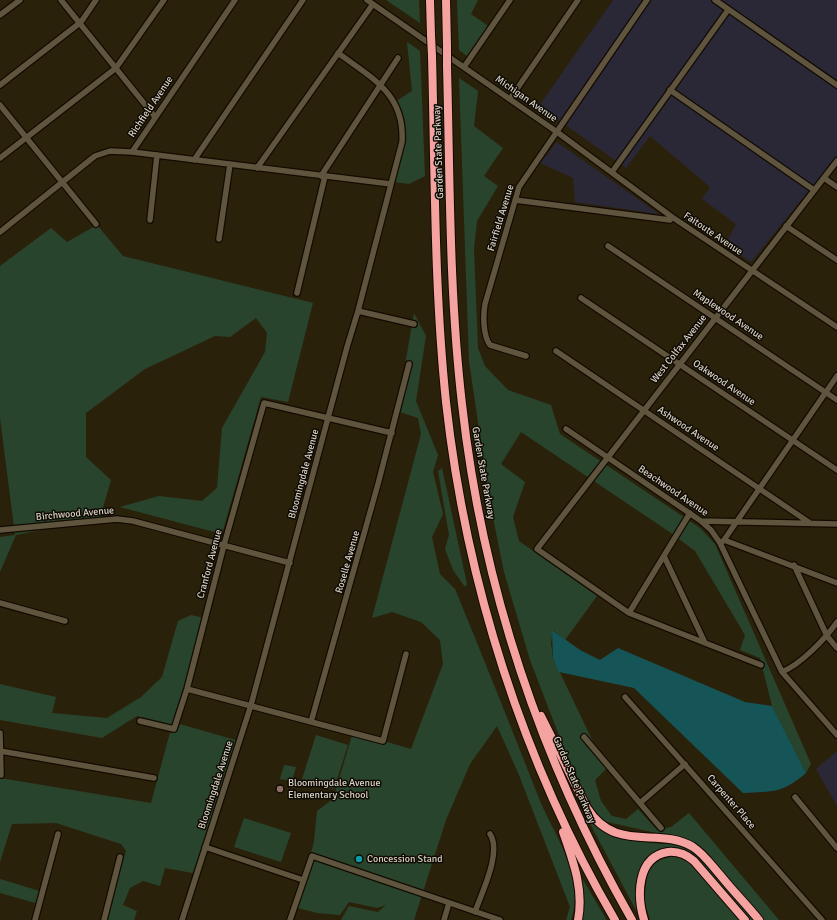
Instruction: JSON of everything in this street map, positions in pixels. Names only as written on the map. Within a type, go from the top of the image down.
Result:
[{"type":"highway","name":"Garden State Parkway","points":[[430,0],[440,329],[446,403],[455,463],[470,543],[488,619],[518,710],[549,790],[579,854],[615,920]]},
{"type":"highway","name":"Garden State Parkway","points":[[446,0],[454,307],[464,423],[475,494],[490,564],[524,683],[554,762],[578,817],[632,920]]},
{"type":"highway","points":[[524,683],[585,804],[595,818],[610,830],[621,835],[677,841],[692,847],[705,858],[759,919]]},
{"type":"highway","points":[[549,790],[577,874],[580,899],[578,920]]},
{"type":"highway","points":[[644,920],[640,898],[643,873],[648,864],[656,857],[671,852],[685,855],[694,861],[745,920]]},
{"type":"street","points":[[0,15],[20,0]]},
{"type":"street","points":[[61,0],[155,117]]},
{"type":"street","points":[[0,85],[79,22],[96,0]]},
{"type":"street","points":[[0,158],[116,68],[164,0]]},
{"type":"street","name":"Richfield Avenue","points":[[0,232],[98,154],[115,150],[132,152],[235,0]]},
{"type":"street","points":[[194,160],[303,0]]},
{"type":"street","name":"Michigan Avenue","points":[[367,0],[557,132],[672,217]]},
{"type":"street","points":[[464,67],[510,0]]},
{"type":"street","points":[[510,99],[578,0]]},
{"type":"street","name":"Fairfield Avenue","points":[[526,356],[490,345],[487,338],[484,317],[485,304],[514,200],[522,182],[647,0]]},
{"type":"street","points":[[715,0],[837,84]]},
{"type":"street","points":[[257,168],[373,4]]},
{"type":"street","points":[[612,172],[728,10]]},
{"type":"street","name":"Bloomingdale Avenue","points":[[182,920],[251,705],[401,149],[402,128],[400,115],[394,102],[381,85],[338,53]]},
{"type":"street","points":[[297,293],[323,176],[398,58]]},
{"type":"street","points":[[670,90],[814,190]]},
{"type":"street","points":[[0,105],[61,183],[96,224]]},
{"type":"street","points":[[132,152],[391,184]]},
{"type":"street","points":[[150,220],[157,155]]},
{"type":"street","name":"West Colfax Avenue","points":[[629,613],[537,549],[837,161]]},
{"type":"street","points":[[218,239],[230,164]]},
{"type":"street","points":[[824,178],[837,187]]},
{"type":"street","name":"Faitoute Avenue","points":[[514,200],[670,220],[672,217],[837,327]]},
{"type":"street","points":[[786,226],[837,260]]},
{"type":"street","name":"Maplewood Avenue","points":[[608,246],[837,400]]},
{"type":"street","name":"Oakwood Avenue","points":[[581,298],[837,470]]},
{"type":"street","points":[[358,311],[414,324]]},
{"type":"street","name":"Ashwood Avenue","points":[[556,351],[810,523]]},
{"type":"street","name":"Roselle Avenue","points":[[311,722],[392,433],[409,364]]},
{"type":"street","points":[[837,376],[738,521],[722,541],[794,565],[837,583]]},
{"type":"street","name":"Cranford Avenue","points":[[140,721],[174,729],[187,689],[224,545],[264,403],[328,418]]},
{"type":"street","points":[[328,418],[392,433]]},
{"type":"street","name":"Beachwood Avenue","points":[[566,429],[690,513],[701,521],[722,541],[782,672],[837,735]]},
{"type":"street","points":[[690,513],[629,613],[761,665]]},
{"type":"street","name":"Birchwood Avenue","points":[[0,530],[117,518],[290,563]]},
{"type":"street","points":[[701,521],[837,524]]},
{"type":"street","points":[[664,556],[705,644]]},
{"type":"street","points":[[794,565],[827,636],[837,648]]},
{"type":"street","points":[[0,603],[65,621]]},
{"type":"street","points":[[782,672],[792,667],[827,636],[837,622]]},
{"type":"street","points":[[187,689],[383,741],[406,654]]},
{"type":"street","name":"Carpenter Place","points":[[625,697],[822,920]]},
{"type":"street","points":[[0,733],[1,775]]},
{"type":"street","points":[[584,737],[661,828]]},
{"type":"street","points":[[0,751],[154,778]]},
{"type":"street","points":[[640,804],[685,764]]},
{"type":"street","points":[[795,797],[837,848]]},
{"type":"street","points":[[35,920],[58,834]]},
{"type":"street","points":[[475,912],[495,852],[494,839],[490,834]]},
{"type":"street","points":[[205,846],[303,880]]},
{"type":"street","points":[[290,920],[312,856],[500,920]]},
{"type":"street","points":[[104,920],[120,857]]},
{"type":"street","points":[[444,920],[449,903]]},
{"type":"shaded area","points":[[613,0],[837,0],[837,156],[751,262],[725,245],[736,224],[702,199],[710,187],[650,136],[626,168],[539,106]]},
{"type":"shaded area","points":[[557,142],[659,214],[575,202],[573,178],[540,163]]},
{"type":"shaded area","points":[[837,751],[837,806],[816,769]]},
{"type":"green space","points":[[386,0],[419,0],[420,23]]},
{"type":"green space","points":[[457,0],[478,0],[471,14],[491,28],[471,59],[459,50]]},
{"type":"green space","points":[[407,42],[420,51],[425,176],[409,184],[393,182],[405,137],[395,102],[412,91]]},
{"type":"green space","points":[[459,78],[478,91],[474,126],[503,148],[484,176],[498,186],[477,221],[474,249],[478,348],[485,366],[508,390],[551,405],[560,434],[700,528],[715,544],[811,764],[806,773],[772,706],[760,658],[740,650],[745,635],[695,551],[671,533],[521,432],[501,464],[525,482],[513,517],[519,541],[597,596],[565,640],[553,630],[551,643],[553,658],[606,769],[595,780],[601,801],[612,816],[626,819],[638,809],[657,830],[671,827],[689,813],[779,920],[748,920],[701,867],[720,897],[741,920],[650,920],[644,899],[647,879],[646,875],[656,863],[671,857],[669,849],[648,860],[637,912],[587,818],[590,817],[600,829],[612,836],[642,842],[668,844],[665,835],[603,821],[580,790],[530,660],[504,572],[490,503],[469,361]]},
{"type":"green space","points":[[97,225],[123,256],[313,303],[288,402],[261,397],[222,534],[120,507],[159,496],[202,501],[217,488],[222,428],[265,352],[267,333],[256,318],[230,337],[215,336],[145,369],[86,413],[86,457],[111,480],[100,518],[16,535],[0,572],[0,537],[15,535],[0,418],[0,266],[51,228],[67,242]]},
{"type":"green space","points":[[414,313],[426,336],[416,401],[438,455],[433,472],[443,514],[432,537],[440,574],[455,589],[540,801],[566,856],[572,875],[575,892],[575,903],[571,920],[566,920],[570,907],[519,775],[497,726],[470,764],[446,820],[414,920],[341,920],[349,906],[378,912],[386,905],[377,908],[349,902],[340,915],[317,913],[298,908],[314,841],[317,811],[333,799],[353,732],[411,749],[443,664],[440,640],[421,622],[392,612],[372,618],[421,434],[418,418],[397,411]]},
{"type":"green space","points":[[442,468],[467,584],[465,587],[453,570],[445,549],[449,535],[438,471]]},
{"type":"green space","points":[[191,615],[204,618],[176,723],[239,741],[198,874],[165,868],[160,886],[143,881],[130,888],[123,905],[137,911],[134,920],[104,920],[126,851],[121,844],[56,823],[12,824],[0,862],[0,778],[151,803],[172,725],[137,716],[102,738],[0,720],[0,684],[56,697],[52,713],[107,718],[141,697],[162,677],[178,621]]},
{"type":"green space","points":[[316,735],[348,745],[334,789],[302,779]]},
{"type":"green space","points":[[284,765],[296,767],[292,781],[280,779]]},
{"type":"green space","points":[[244,818],[291,833],[281,862],[234,847]]},
{"type":"green space","points":[[582,878],[606,920],[580,920],[580,879]]},
{"type":"green space","points":[[0,879],[43,892],[39,904],[0,893]]},
{"type":"water","points":[[552,630],[580,650],[600,660],[618,648],[745,702],[772,706],[806,773],[790,785],[777,790],[743,793],[634,688],[559,672],[553,658]]},
{"type":"place","name":"Bloomingdale Avenue Elementary School","points":[[280,789]]},
{"type":"place","name":"Concession Stand","points":[[359,859]]}]
